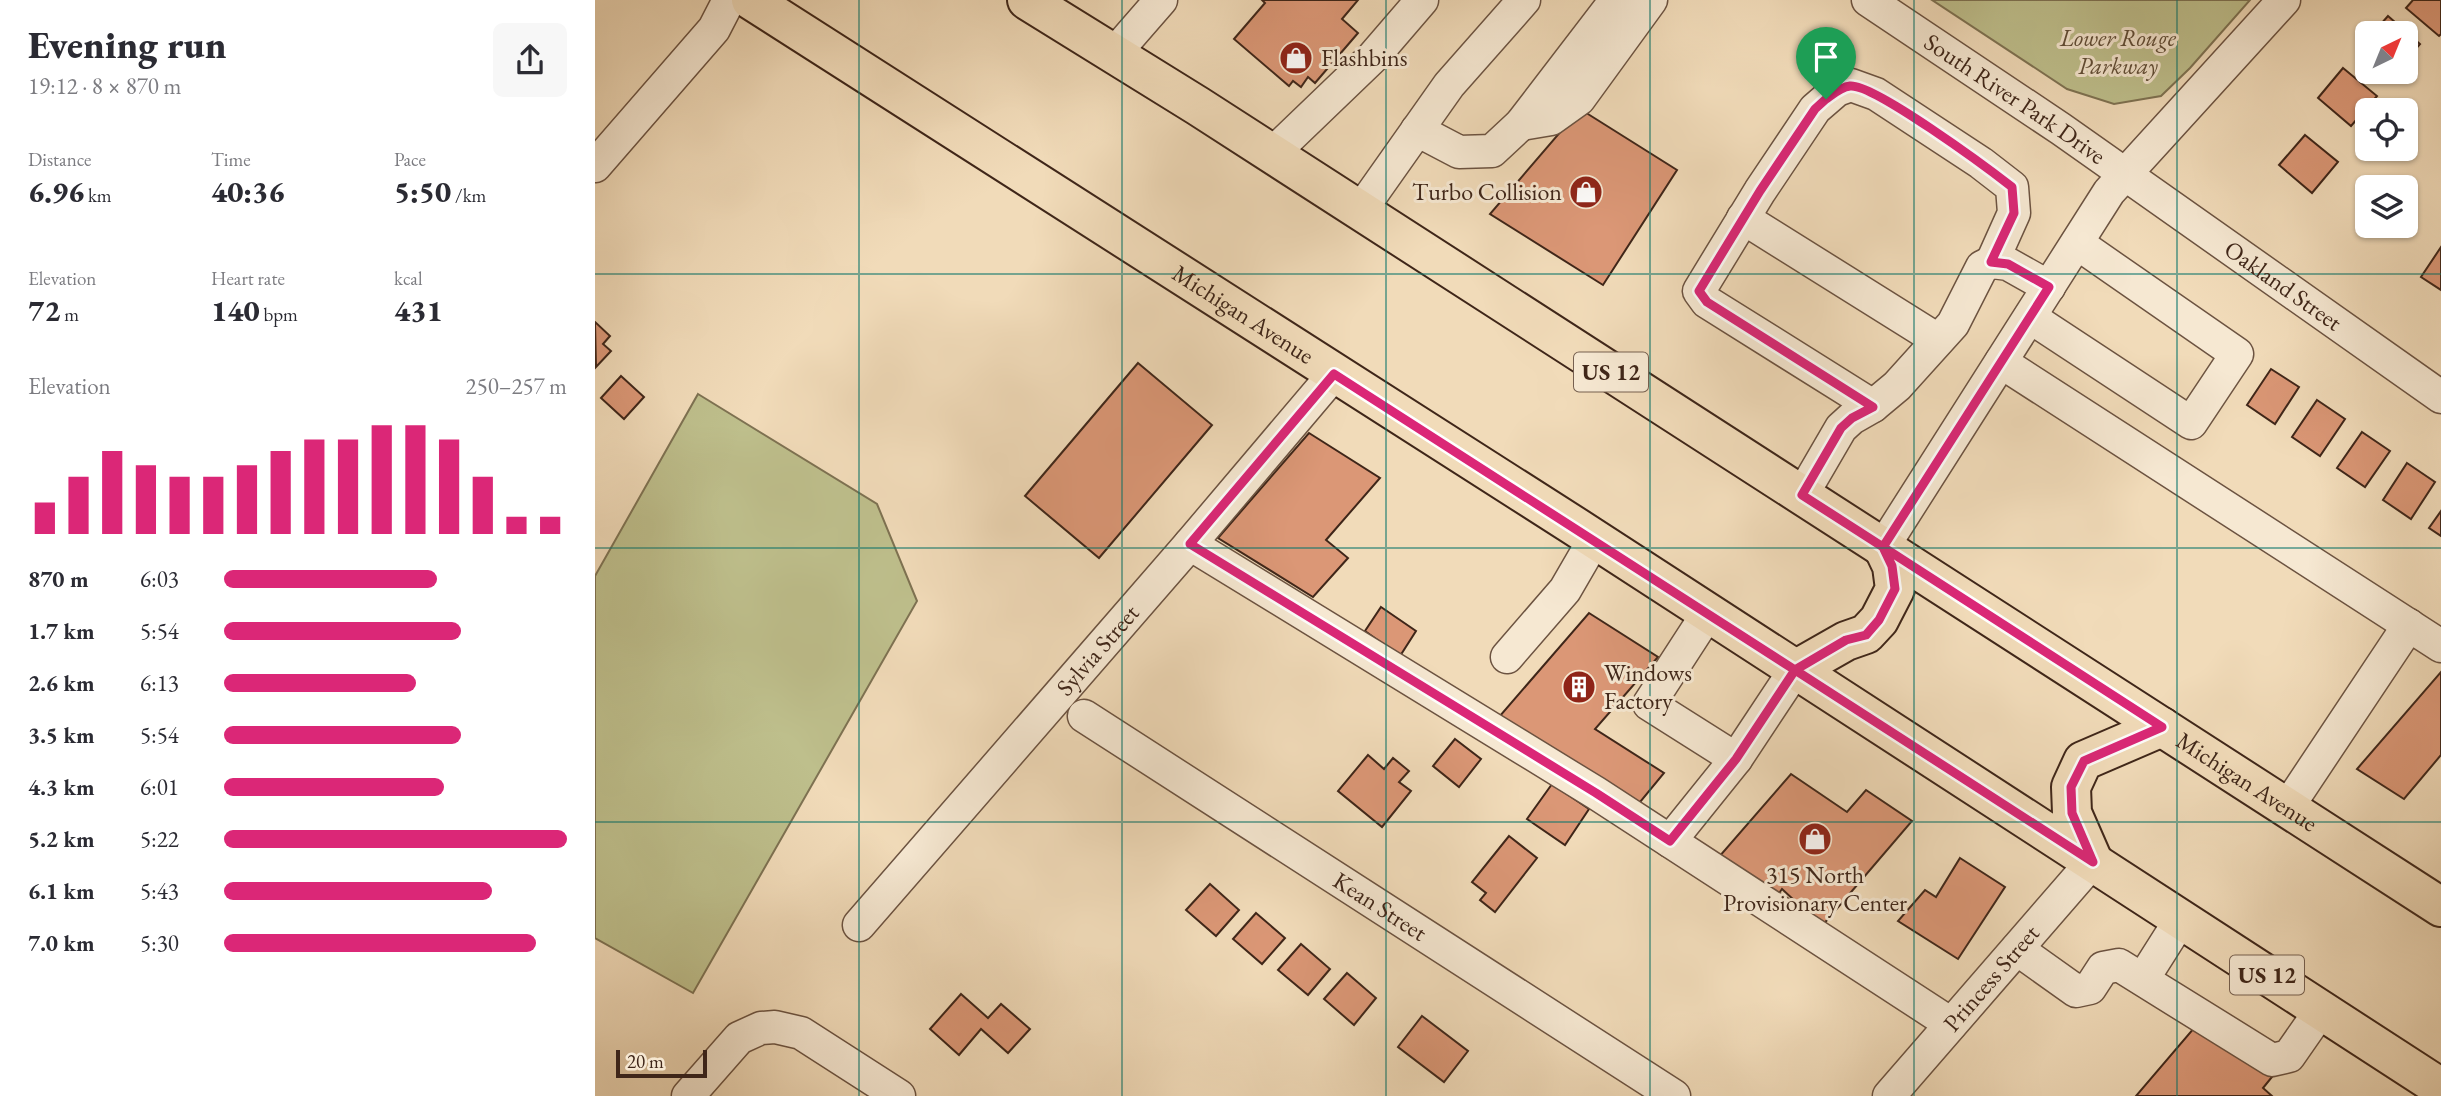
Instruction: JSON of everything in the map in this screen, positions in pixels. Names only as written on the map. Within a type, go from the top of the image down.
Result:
[{"type":"main road","name":"Michigan Avenue","points":[[751,0],[1708,613],[2441,1088]]},
{"type":"main road","name":"Michigan Avenue","points":[[1027,0],[1272,154],[2441,907]]},
{"type":"main road","points":[[1795,670],[1846,640],[1866,635],[1879,620],[1895,589],[1892,566],[1883,547]]},
{"type":"main road","points":[[2093,862],[2072,813],[2071,787],[2084,761],[2162,727]]},
{"type":"street","points":[[595,166],[715,29],[729,0]]},
{"type":"street","points":[[1114,54],[1161,0]]},
{"type":"street","points":[[1272,154],[1373,57],[1422,0]]},
{"type":"street","points":[[1360,211],[1449,85],[1524,0]]},
{"type":"street","points":[[1417,130],[1459,152],[1492,151],[1521,124],[1616,0]]},
{"type":"street","points":[[1521,124],[1552,119],[1579,99],[1651,0]]},
{"type":"street","name":"South River Park Drive","points":[[1868,0],[2127,175]]},
{"type":"street","points":[[1883,547],[2109,192],[2284,0]]},
{"type":"street","points":[[1802,495],[1841,428],[1852,418],[1873,407],[1897,386],[1954,324],[1982,268],[1991,262],[2014,213],[2012,187],[1982,163],[1876,94],[1851,85],[1837,90],[1815,109],[1743,218],[1699,291],[1707,302],[1873,407]]},
{"type":"street","name":"Oakland Street","points":[[2127,175],[2441,397]]},
{"type":"street","points":[[1743,218],[1938,340]]},
{"type":"street","points":[[2030,317],[2191,423],[2237,354],[2077,243]]},
{"type":"street","points":[[1991,262],[2008,264],[2049,287]]},
{"type":"street","points":[[2001,362],[2441,646]]},
{"type":"street","name":"Sylvia Street","points":[[859,925],[1334,374]]},
{"type":"street","points":[[1507,657],[1565,590],[1594,540]]},
{"type":"street","points":[[1190,544],[1596,793],[1951,1024]]},
{"type":"street","points":[[1708,613],[1649,704],[1736,759]]},
{"type":"street","points":[[2287,808],[2409,625]]},
{"type":"street","points":[[1670,841],[1736,759],[1795,670]]},
{"type":"street","name":"Kean Street","points":[[1084,716],[1675,1096]]},
{"type":"street","name":"Princess Street","points":[[1889,1096],[2093,862]]},
{"type":"street","points":[[2143,979],[2181,919]]},
{"type":"street","points":[[2017,949],[2076,990],[2090,988],[2103,968],[2119,965],[2273,1060],[2289,1055],[2321,1010]]},
{"type":"street","points":[[688,1096],[739,1038],[761,1028],[775,1027],[801,1033],[899,1096]]},
{"type":"green space","name":"Lower Rouge Parkway","points":[[1932,0],[2250,0],[2190,68],[2161,96],[2114,104],[2067,89]]},
{"type":"green space","points":[[698,394],[877,504],[917,601],[693,993],[595,938],[595,576]]},
{"type":"building","name":"Flashbins","points":[[1262,0],[1358,0],[1342,19],[1358,33],[1315,83],[1308,77],[1301,87],[1293,81],[1289,86],[1234,39],[1265,3]]},
{"type":"building","points":[[2413,0],[2441,0],[2439,36],[2406,8]]},
{"type":"building","points":[[2343,68],[2355,78],[2355,84],[2362,84],[2377,96],[2355,98],[2355,121],[2351,126],[2318,98]]},
{"type":"building","name":"Turbo Collision","points":[[1580,109],[1677,170],[1603,285],[1490,214]]},
{"type":"building","points":[[2305,135],[2338,162],[2312,193],[2279,165]]},
{"type":"building","points":[[2441,247],[2441,290],[2421,277]]},
{"type":"building","points":[[595,322],[610,336],[603,344],[611,351],[596,367]]},
{"type":"building","points":[[1138,363],[1212,425],[1099,558],[1025,496]]},
{"type":"building","points":[[2271,369],[2299,387],[2275,424],[2247,405]]},
{"type":"building","points":[[621,376],[644,397],[624,419],[601,398]]},
{"type":"building","points":[[2317,400],[2345,419],[2320,456],[2292,437]]},
{"type":"building","points":[[2362,432],[2390,451],[2365,487],[2337,468]]},
{"type":"building","points":[[1309,433],[1380,478],[1326,540],[1348,558],[1313,597],[1218,538]]},
{"type":"building","points":[[2407,463],[2435,482],[2411,519],[2383,500]]},
{"type":"building","points":[[2441,511],[2441,536],[2429,528]]},
{"type":"building","points":[[1381,607],[1416,631],[1400,656],[1365,631]]},
{"type":"building","name":"Windows Factory","points":[[1589,613],[1658,657],[1595,729],[1664,773],[1636,807],[1499,717]]},
{"type":"building","points":[[2441,672],[2441,755],[2404,799],[2357,769]]},
{"type":"building","points":[[1455,739],[1481,759],[1459,787],[1433,766]]},
{"type":"building","points":[[1368,755],[1384,769],[1393,758],[1409,771],[1399,782],[1411,791],[1382,827],[1338,791]]},
{"type":"building","name":"315 North Provisionary Center","points":[[1791,774],[1847,812],[1866,790],[1912,821],[1822,926],[1782,889],[1777,896],[1718,858]]},
{"type":"building","points":[[1552,784],[1589,809],[1565,845],[1527,819]]},
{"type":"building","points":[[1509,836],[1537,858],[1495,912],[1480,900],[1486,893],[1472,882]]},
{"type":"building","points":[[1960,858],[2005,887],[1958,959],[1898,921],[1925,890],[1936,897]]},
{"type":"building","points":[[1210,884],[1239,910],[1216,936],[1186,910]]},
{"type":"building","points":[[1256,913],[1285,938],[1262,964],[1233,939]]},
{"type":"building","points":[[1301,944],[1330,969],[1308,995],[1278,970]]},
{"type":"building","points":[[1347,973],[1376,998],[1354,1025],[1324,999]]},
{"type":"building","points":[[961,994],[988,1018],[1001,1004],[1030,1029],[1008,1053],[981,1029],[959,1055],[930,1029]]},
{"type":"building","points":[[1422,1016],[1468,1051],[1444,1082],[1398,1047]]},
{"type":"building","points":[[2200,1021],[2276,1072],[2263,1088],[2272,1096],[2136,1096]]},
{"type":"place","name":"Flashbins","points":[[1296,58]]},
{"type":"place","name":"Turbo Collision","points":[[1586,192]]},
{"type":"place","name":"Windows Factory","points":[[1579,687]]},
{"type":"place","name":"315 North Provisionary Center","points":[[1815,839]]},
{"type":"route","points":[[1826,99],[1815,109],[1760,191],[1699,291],[1707,302],[1873,407],[1852,418],[1841,428],[1802,495],[1883,547],[1892,566],[1895,589],[1879,620],[1866,635],[1846,640],[1795,670],[1334,374],[1190,544],[1670,841],[1736,759],[1795,670],[2093,862],[2072,813],[2071,787],[2084,761],[2162,727],[1883,547],[2049,287],[2008,264],[1991,262],[2014,213],[2012,187],[1982,163],[1876,94],[1851,85],[1837,90],[1826,99]]}]
